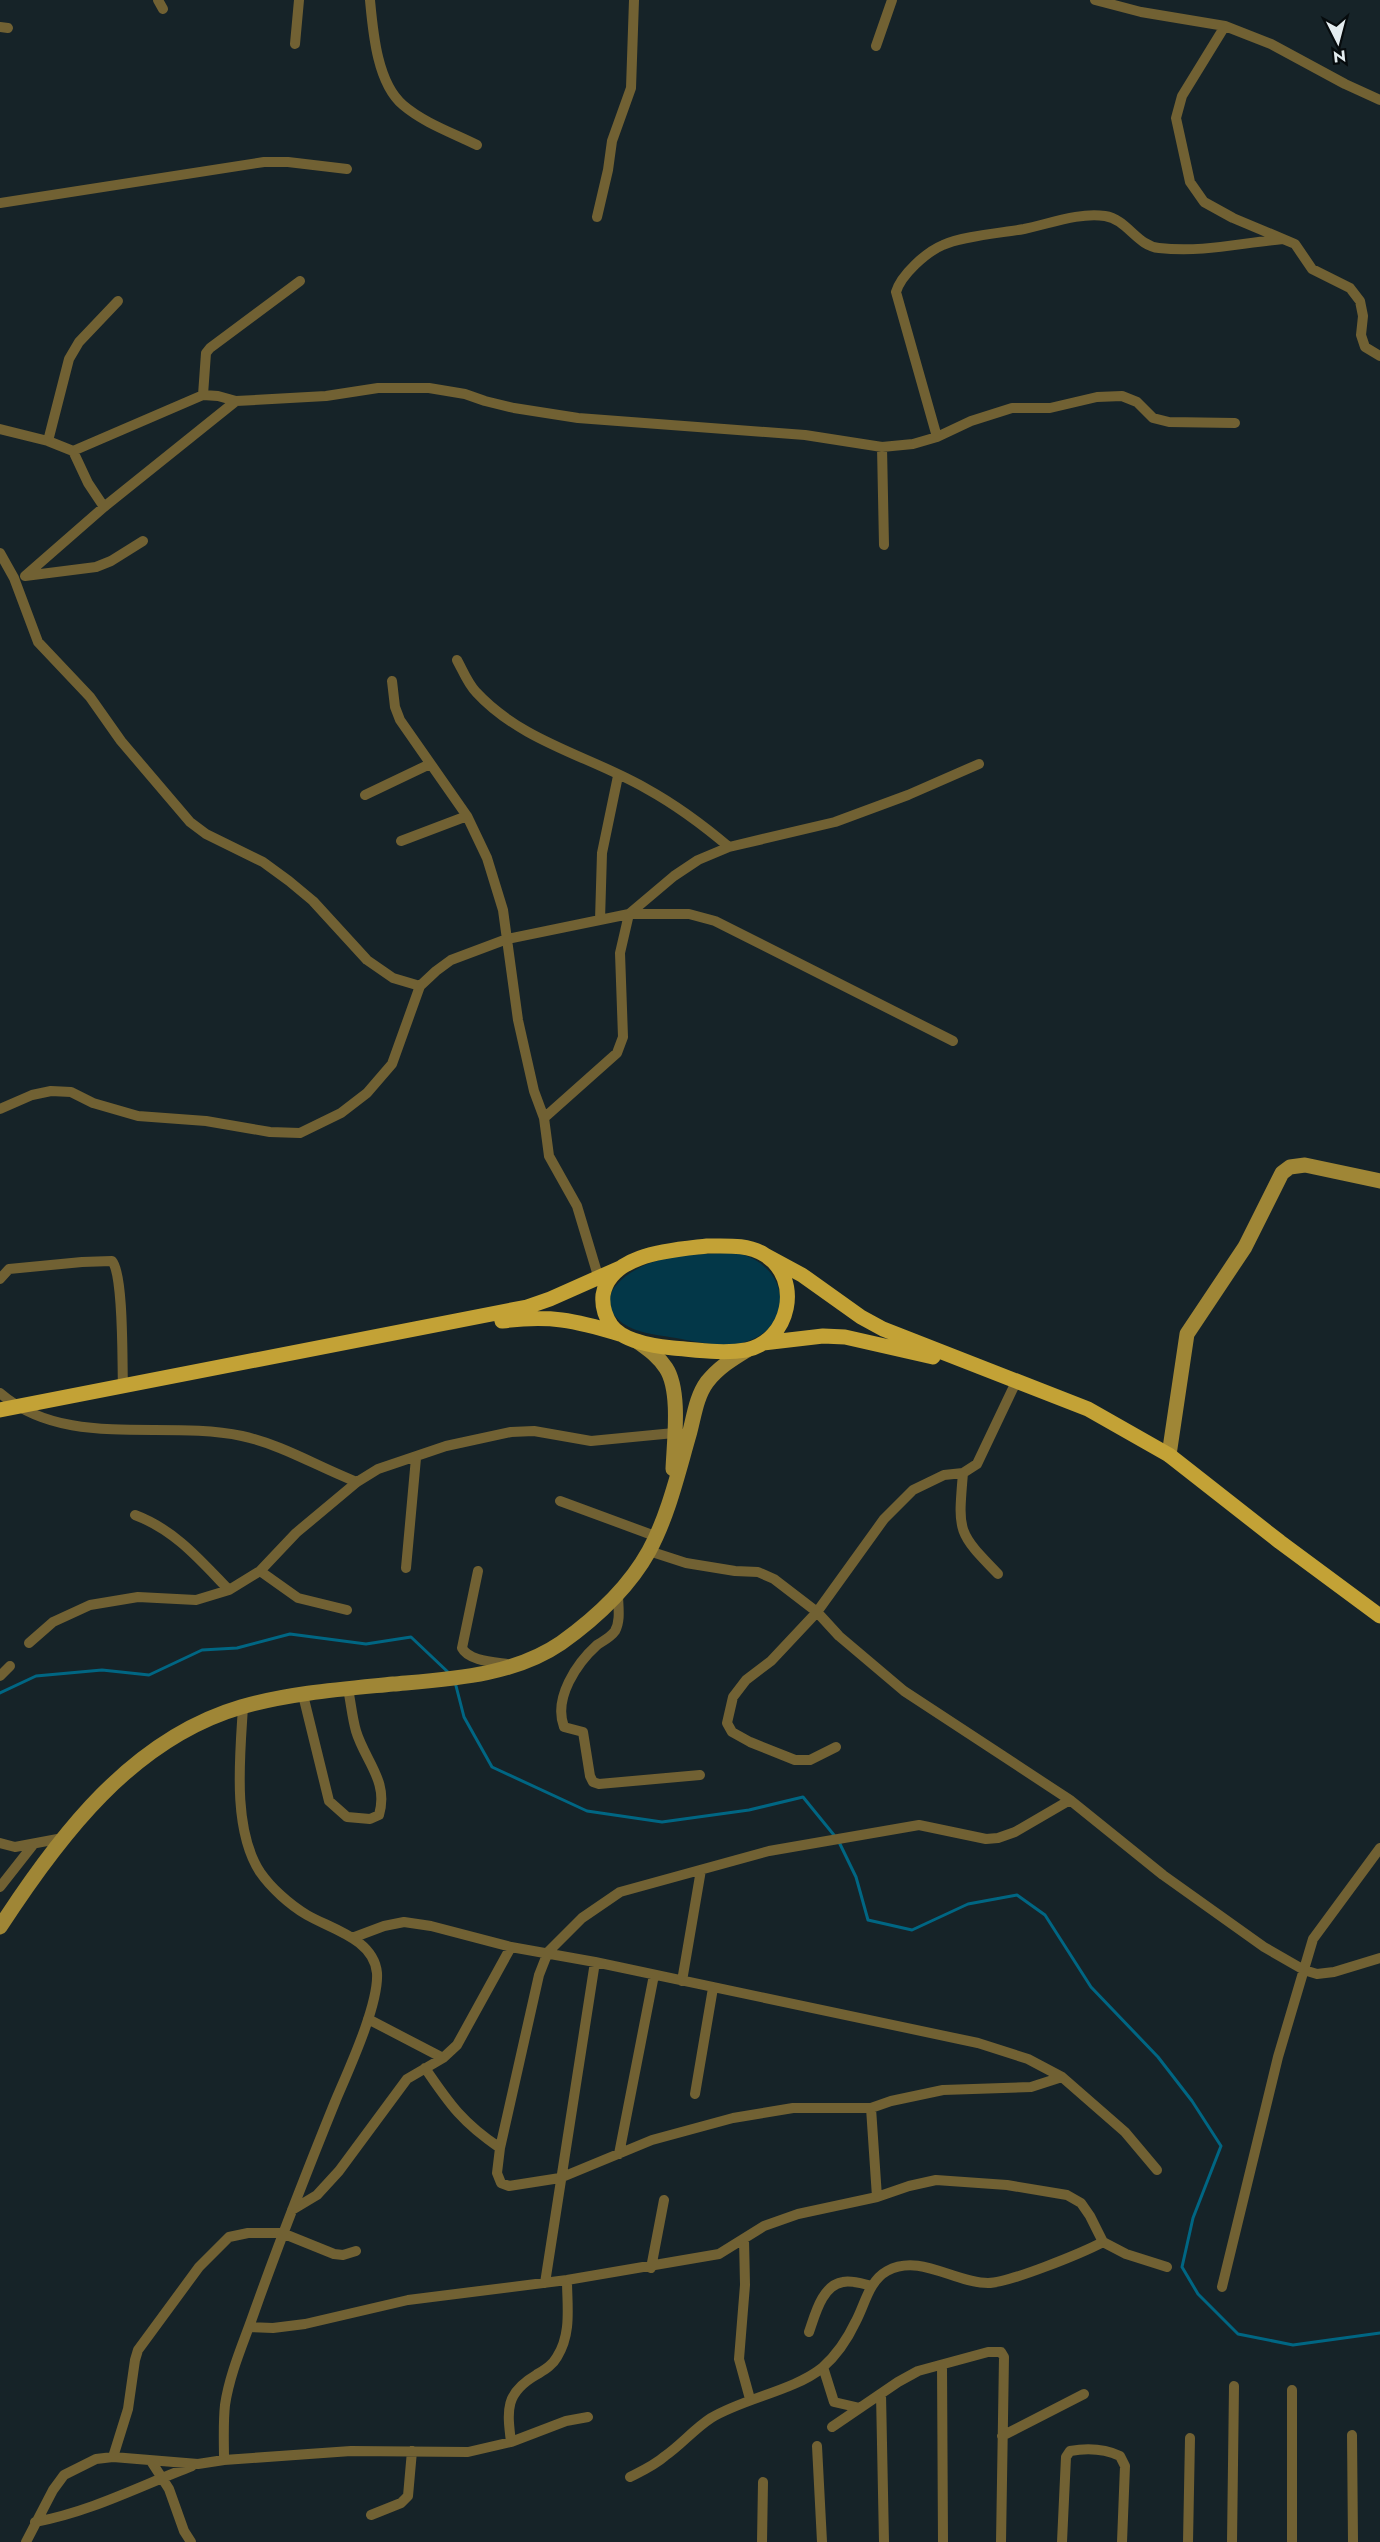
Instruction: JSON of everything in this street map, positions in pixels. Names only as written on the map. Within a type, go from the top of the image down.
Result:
[{"type":"main road","points":[[0,1410],[527,1307],[599,1279],[652,1254],[707,1246],[750,1248],[802,1275],[861,1317],[900,1336],[1089,1408],[1169,1455],[1280,1542],[1380,1616]]},
{"type":"main road","points":[[764,1343],[777,1331],[785,1316],[788,1298],[786,1282],[777,1267],[765,1255]]},
{"type":"main road","points":[[620,1268],[607,1282],[603,1301],[605,1314],[612,1326],[629,1338]]},
{"type":"main road","points":[[407,1331],[545,1317],[592,1326],[661,1347],[719,1351],[747,1350],[764,1343],[823,1336],[845,1337],[974,1364]]},
{"type":"street","points":[[295,44],[299,0]]},
{"type":"street","points":[[370,0],[377,54],[397,98],[404,106],[430,122],[477,145]]},
{"type":"street","points":[[597,217],[612,141],[631,88],[634,0]]},
{"type":"street","points":[[876,46],[892,0]]},
{"type":"street","points":[[1095,0],[1141,12],[1225,26],[1271,44],[1380,100]]},
{"type":"street","points":[[1225,26],[1182,96],[1176,118],[1190,182],[1204,201],[1233,218],[1294,244],[1312,269],[1350,288],[1360,301],[1363,316],[1361,335],[1365,347],[1380,356]]},
{"type":"street","points":[[0,203],[264,162],[288,162],[347,169]]},
{"type":"street","points":[[937,437],[896,292],[904,273],[942,245],[1079,217],[1106,215],[1155,248],[1184,250],[1227,248],[1282,239]]},
{"type":"street","points":[[203,395],[206,353],[210,348],[223,336],[300,281]]},
{"type":"street","points":[[48,441],[69,359],[79,342],[118,301]]},
{"type":"street","points":[[73,451],[203,395],[237,401],[326,396],[378,388],[429,388],[465,394],[485,402],[514,408],[578,418],[805,435],[882,447],[913,444],[937,437],[971,421],[1012,408],[1050,408],[1097,397],[1122,396],[1137,402],[1153,418],[1169,422],[1235,423]]},
{"type":"street","points":[[20,577],[237,401]]},
{"type":"street","points":[[0,429],[48,441],[73,451],[88,483],[104,507]]},
{"type":"street","points":[[882,447],[884,545]]},
{"type":"street","points":[[20,577],[96,567],[111,561],[143,541]]},
{"type":"street","points":[[0,553],[20,577],[38,642],[90,697],[121,741],[189,822],[206,834],[263,862],[313,901],[367,960],[393,978],[420,986]]},
{"type":"street","points":[[457,660],[474,690],[497,712],[534,736],[646,788],[698,821],[729,847]]},
{"type":"street","points":[[392,681],[394,707],[400,720],[467,816],[487,858],[503,910],[518,1020],[534,1091],[544,1118],[549,1156],[578,1206],[599,1279]]},
{"type":"street","points":[[365,795],[430,764]]},
{"type":"street","points":[[544,1118],[617,1053],[623,1038],[620,952],[629,915],[674,876],[698,860],[729,847],[835,822],[908,795],[979,764]]},
{"type":"street","points":[[600,920],[602,853],[618,776]]},
{"type":"street","points":[[401,841],[467,816]]},
{"type":"street","points":[[0,1108],[41,1093],[71,1092],[93,1103],[138,1116],[206,1121],[270,1132],[300,1133],[341,1113],[367,1093],[392,1064],[420,986],[436,970],[451,960],[507,939],[629,915],[689,914],[716,921],[953,1041]]},
{"type":"street","points":[[1169,1455],[1186,1334],[1245,1247],[1282,1173],[1290,1167],[1305,1165],[1380,1181]]},
{"type":"street","points":[[0,1279],[9,1269],[82,1262],[112,1262],[117,1267],[119,1285],[123,1387]]},
{"type":"street","points":[[629,1338],[655,1354],[667,1370],[672,1386],[674,1433],[672,1493]]},
{"type":"street","points":[[0,1927],[89,1806],[133,1765],[178,1735],[214,1717],[243,1707],[303,1695],[454,1678],[516,1665],[557,1645],[582,1627],[618,1594],[649,1551],[672,1493],[698,1398],[707,1383],[723,1365],[747,1350]]},
{"type":"street","points":[[836,1747],[810,1760],[795,1760],[750,1742],[732,1732],[727,1723],[733,1697],[746,1680],[771,1661],[817,1612],[884,1518],[913,1490],[944,1475],[963,1473],[977,1464],[1017,1380]]},
{"type":"street","points":[[0,1393],[16,1407],[51,1422],[94,1428],[188,1429],[242,1436],[282,1448],[357,1482]]},
{"type":"street","points":[[29,1643],[53,1622],[90,1605],[138,1597],[196,1600],[229,1590],[260,1571],[296,1533],[357,1482],[378,1469],[446,1446],[511,1432],[534,1431],[591,1441],[674,1433]]},
{"type":"street","points":[[406,1568],[416,1458]]},
{"type":"street","points":[[963,1473],[960,1526],[968,1544],[999,1574]]},
{"type":"street","points":[[560,1501],[655,1536]]},
{"type":"street","points":[[135,1515],[166,1530],[189,1549],[229,1590]]},
{"type":"street","points":[[649,1551],[686,1563],[735,1571],[758,1572],[774,1579],[817,1612],[839,1636],[904,1691],[1070,1800],[1163,1875],[1264,1947],[1304,1970],[1317,1974],[1334,1972],[1380,1958]]},
{"type":"street","points":[[260,1571],[298,1598],[347,1610]]},
{"type":"street","points":[[478,1571],[462,1648],[471,1656],[516,1665]]},
{"type":"street","points":[[618,1594],[619,1622],[614,1633],[581,1660],[569,1678],[564,1700],[562,1722],[564,1727],[584,1732],[590,1776],[593,1782],[599,1784],[700,1775]]},
{"type":"street","points":[[0,1676],[10,1666]]},
{"type":"street","points":[[303,1695],[329,1801],[348,1817],[370,1819],[379,1815],[383,1802],[373,1766],[356,1730],[348,1689]]},
{"type":"street","points":[[224,2460],[225,2406],[233,2368],[282,2233],[368,2019],[377,1973],[371,1954],[352,1938],[306,1914],[276,1890],[260,1872],[249,1847],[242,1810],[240,1756],[243,1707]]},
{"type":"street","points":[[1062,2077],[1031,2086],[943,2090],[891,2101],[871,2108],[793,2108],[733,2118],[652,2140],[560,2178],[509,2186],[501,2183],[497,2174],[539,1976],[548,1952],[582,1918],[620,1892],[769,1851],[919,1825],[986,1839],[998,1838],[1016,1832],[1070,1800]]},
{"type":"street","points":[[0,1843],[15,1847],[64,1838]]},
{"type":"street","points":[[0,1887],[33,1845]]},
{"type":"street","points":[[1222,2287],[1278,2057],[1313,1939],[1380,1848]]},
{"type":"street","points":[[682,1981],[701,1870]]},
{"type":"street","points":[[352,1938],[384,1926],[404,1922],[431,1926],[511,1947],[548,1952],[978,2043],[1029,2060],[1062,2077],[1125,2132],[1157,2170]]},
{"type":"street","points":[[292,2210],[317,2195],[363,2140],[407,2079],[443,2058],[457,2045],[511,1947]]},
{"type":"street","points":[[545,2283],[594,1962]]},
{"type":"street","points":[[619,2154],[654,1975]]},
{"type":"street","points":[[695,2094],[713,1988]]},
{"type":"street","points":[[368,2019],[443,2058]]},
{"type":"street","points":[[425,2068],[453,2109],[478,2133],[501,2148]]},
{"type":"street","points":[[871,2108],[877,2198]]},
{"type":"street","points":[[249,2327],[273,2328],[305,2324],[408,2300],[651,2268],[719,2254],[764,2226],[798,2214],[877,2198],[909,2186],[936,2180],[1007,2185],[1067,2195],[1081,2202],[1103,2242],[1126,2254],[1167,2267]]},
{"type":"street","points":[[651,2268],[664,2200]]},
{"type":"street","points":[[113,2457],[128,2409],[138,2350],[199,2267],[229,2237],[248,2233],[282,2233],[334,2254],[343,2255],[356,2251]]},
{"type":"street","points":[[744,2239],[745,2284],[739,2359],[750,2399]]},
{"type":"street","points":[[630,2477],[663,2458],[709,2420],[750,2399],[809,2377],[823,2367],[841,2348],[872,2286],[886,2271],[907,2266],[931,2268],[969,2282],[990,2283],[1083,2253],[1103,2242]]},
{"type":"street","points":[[512,2442],[507,2411],[512,2397],[520,2386],[549,2367],[557,2358],[565,2340],[568,2325],[567,2280]]},
{"type":"street","points":[[809,2332],[821,2301],[832,2286],[847,2281],[872,2286]]},
{"type":"street","points":[[832,2427],[918,2371],[988,2352],[1001,2352],[1004,2357],[1001,2542]]},
{"type":"street","points":[[942,2365],[943,2542]]},
{"type":"street","points":[[823,2367],[834,2402],[860,2408]]},
{"type":"street","points":[[1232,2542],[1234,2386]]},
{"type":"street","points":[[1292,2390],[1292,2542]]},
{"type":"street","points":[[881,2394],[884,2542]]},
{"type":"street","points":[[1002,2436],[1084,2394]]},
{"type":"street","points":[[26,2542],[53,2490],[64,2475],[96,2459],[113,2457],[198,2464],[351,2451],[468,2452],[512,2442],[566,2421],[588,2417]]},
{"type":"street","points":[[1352,2435],[1353,2542]]},
{"type":"street","points":[[1188,2542],[1190,2439]]},
{"type":"street","points":[[817,2446],[822,2542]]},
{"type":"street","points":[[1062,2542],[1066,2457],[1070,2451],[1088,2449],[1111,2452],[1120,2456],[1125,2466],[1122,2542]]},
{"type":"street","points":[[371,2515],[401,2503],[408,2496],[412,2451]]},
{"type":"street","points":[[151,2461],[176,2503],[184,2531],[191,2542]]},
{"type":"street","points":[[35,2522],[94,2507],[198,2464]]},
{"type":"street","points":[[762,2542],[763,2482]]},
{"type":"shaded area","points":[[736,1253],[753,1259],[767,1269],[776,1281],[780,1294],[779,1308],[774,1321],[764,1333],[748,1341],[712,1344],[647,1333],[625,1325],[612,1312],[609,1303],[616,1286],[623,1278],[641,1267],[660,1260],[682,1256]]},
{"type":"waterway","points":[[0,1693],[36,1676],[102,1670],[149,1675],[202,1650],[237,1648],[290,1634],[366,1644],[411,1637],[450,1674]]},
{"type":"waterway","points":[[455,1682],[464,1717],[492,1767],[587,1811],[662,1822],[749,1810],[803,1797],[838,1840],[856,1877],[868,1920],[912,1930],[968,1904],[1017,1895],[1045,1915],[1091,1987],[1158,2057],[1192,2101],[1221,2146],[1193,2218],[1182,2267],[1198,2294],[1238,2334],[1293,2345],[1380,2333]]}]
